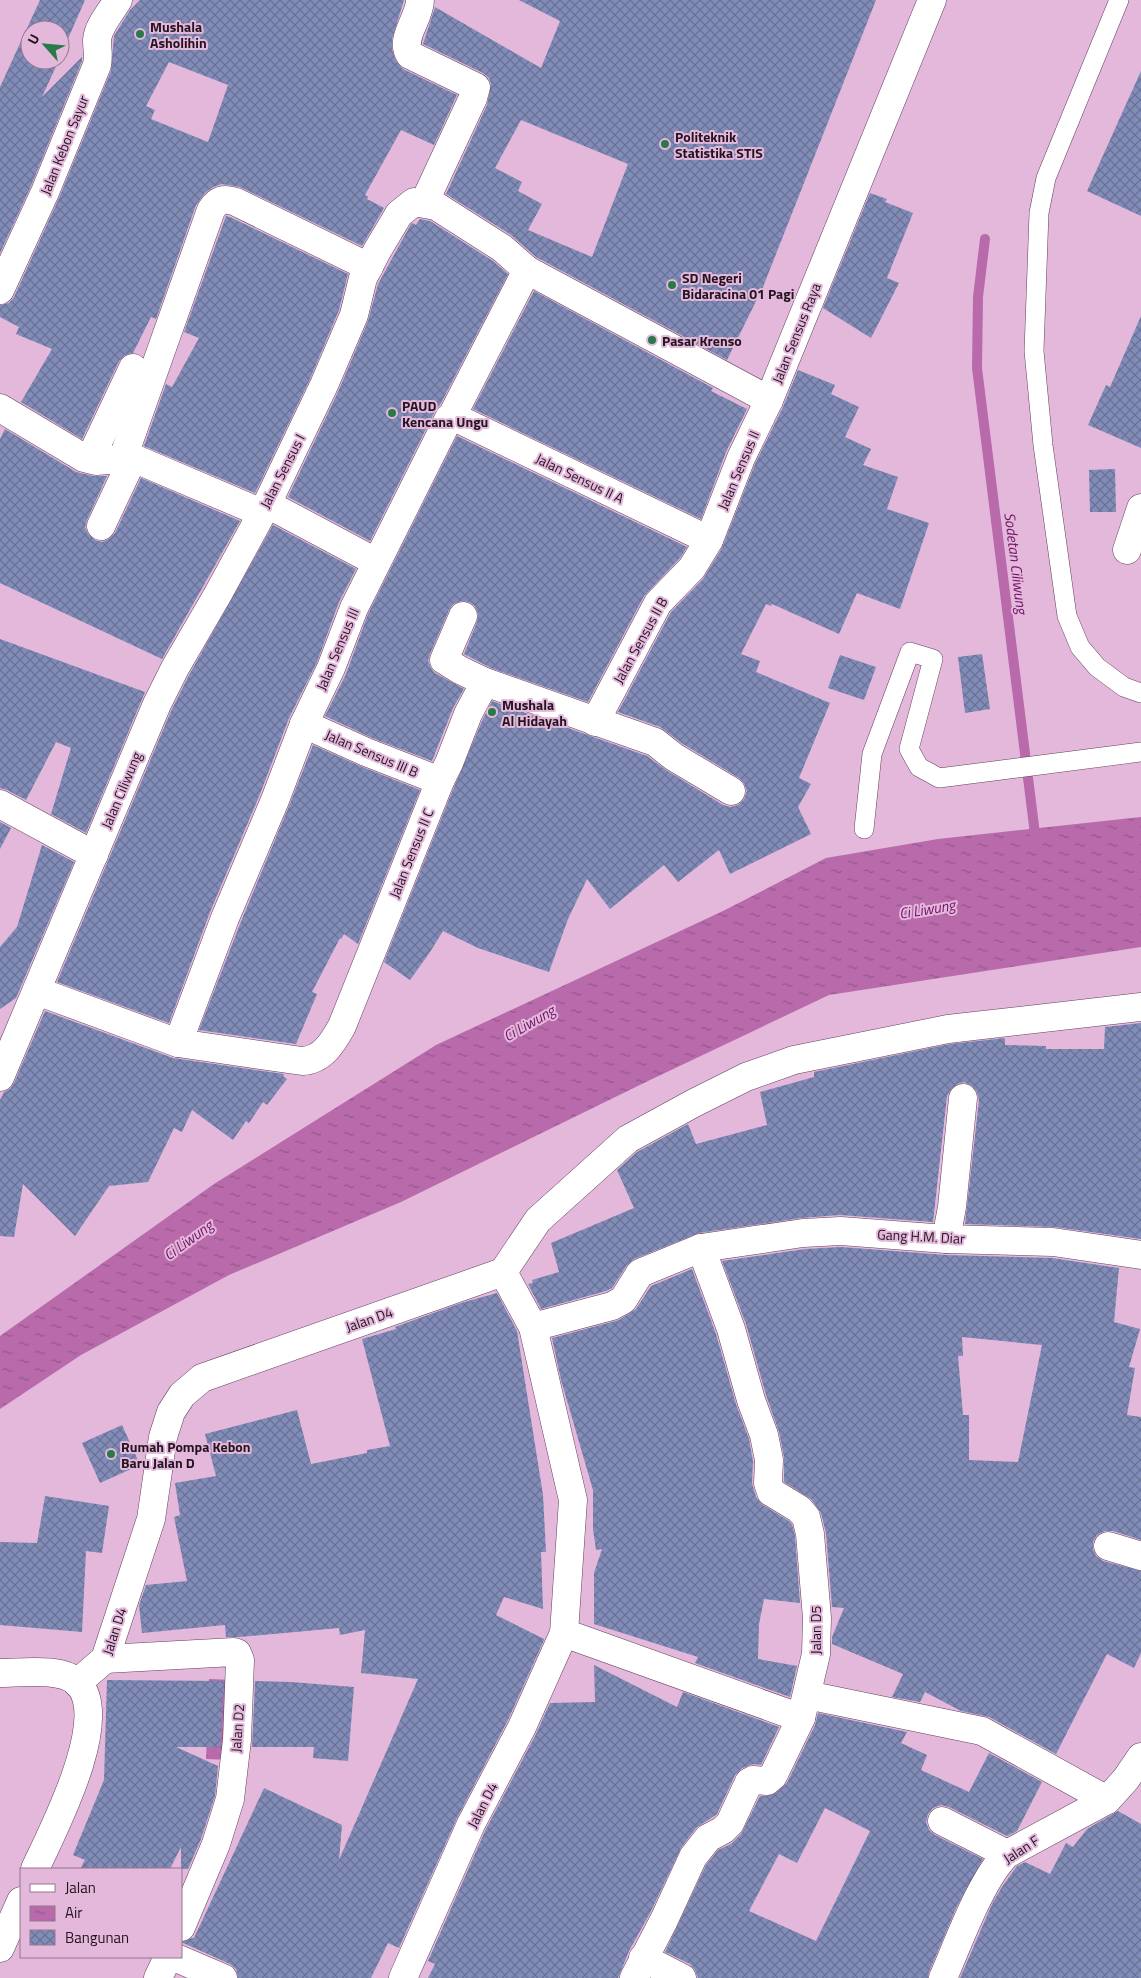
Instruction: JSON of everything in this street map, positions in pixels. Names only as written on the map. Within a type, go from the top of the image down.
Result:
[{"type":"street","name":"Jalan Kebon Sayur","points":[[0,290],[45,192],[97,65],[100,54],[97,42],[98,33],[118,0]]},
{"type":"street","points":[[419,203],[473,98],[476,87],[410,55],[406,50],[406,42],[420,8],[420,0]]},
{"type":"street","name":"Jalan Sensus Raya","points":[[419,203],[436,206],[502,248],[526,270],[769,400],[932,0]]},
{"type":"street","points":[[101,526],[128,458],[211,210],[218,201],[228,199],[236,202],[369,267]]},
{"type":"street","name":"Jalan Sensus I","points":[[0,408],[84,458],[113,460],[128,458],[264,509],[324,385],[354,314],[363,278],[399,214],[419,203]]},
{"type":"street","name":"Jalan Sensus III","points":[[178,1044],[225,918],[275,800],[304,724],[331,668],[354,608],[449,418],[452,416],[526,270]]},
{"type":"street","points":[[90,459],[133,368]]},
{"type":"street","name":"Jalan Sensus II","points":[[709,540],[741,458],[769,400]]},
{"type":"street","name":"Jalan Sensus II A","points":[[452,416],[709,540]]},
{"type":"street","points":[[1127,550],[1141,508]]},
{"type":"street","points":[[264,509],[376,562]]},
{"type":"street","name":"Jalan Ciliwung","points":[[0,1077],[144,734],[175,668],[264,509]]},
{"type":"street","name":"Jalan Sensus II B","points":[[595,722],[658,603],[692,568],[709,540]]},
{"type":"street","points":[[463,616],[444,660],[484,682],[655,742],[674,757],[731,791]]},
{"type":"street","name":"Jalan Sensus II C","points":[[37,991],[178,1044],[302,1061],[310,1061],[317,1058],[328,1048],[342,1026],[440,781],[468,714],[484,682]]},
{"type":"street","name":"Jalan Sensus III B","points":[[304,724],[366,752],[440,781]]},
{"type":"street","points":[[0,804],[94,855]]},
{"type":"street","points":[[503,1272],[538,1220],[628,1139],[746,1077],[794,1060],[948,1029],[1141,1007]]},
{"type":"street","points":[[946,1238],[952,1207],[964,1098]]},
{"type":"street","name":"Gang H.M. Diar","points":[[532,1327],[612,1306],[623,1300],[640,1273],[700,1248],[803,1233],[841,1231],[946,1238],[1053,1242],[1141,1255]]},
{"type":"street","name":"Jalan D5","points":[[638,1968],[664,1920],[693,1857],[708,1838],[723,1830],[730,1823],[749,1782],[753,1780],[767,1781],[771,1778],[804,1706],[816,1654],[817,1626],[810,1534],[806,1517],[799,1509],[771,1492],[768,1483],[769,1460],[764,1435],[751,1400],[731,1330],[700,1248]]},
{"type":"street","name":"Jalan D4","points":[[77,1683],[105,1659],[151,1520],[163,1437],[171,1412],[182,1395],[202,1378],[503,1272],[532,1327],[573,1500],[564,1633],[522,1727],[471,1824],[403,1978]]},
{"type":"street","points":[[1108,1546],[1141,1556]]},
{"type":"street","points":[[564,1633],[804,1706],[982,1731],[1107,1800]]},
{"type":"street","name":"Jalan D2","points":[[105,1659],[234,1652],[237,1653],[240,1660],[237,1740],[230,1799],[216,1844],[182,1925]]},
{"type":"street","points":[[0,1673],[50,1673],[62,1675],[77,1683],[85,1697],[87,1738],[73,1785],[35,1868]]},
{"type":"street","name":"Jalan F","points":[[943,1978],[976,1903],[995,1869],[1007,1854],[1107,1800],[1126,1779],[1141,1757]]},
{"type":"street","points":[[942,1821],[1007,1854]]},
{"type":"street","points":[[0,1948],[20,1903]]},
{"type":"street","points":[[158,1978],[168,1958]]},
{"type":"street","points":[[176,1958],[223,1978]]},
{"type":"street","points":[[638,1968],[682,1978]]},
{"type":"lane","points":[[1119,0],[1046,178],[1039,213],[1034,351],[1044,445],[1068,616],[1080,647],[1097,667],[1124,687],[1141,693]]},
{"type":"lane","points":[[864,829],[872,754],[910,652],[933,659],[909,749],[919,767],[939,778],[1141,752]]},
{"type":"water","name":"Ci Liwung","points":[[1141,817],[1141,947],[829,995],[401,1202],[229,1275],[81,1355],[0,1409],[0,1336],[214,1184],[436,1045],[723,911],[826,858],[938,839]]},
{"type":"water","points":[[209,1679],[233,1680],[230,1760],[206,1759]]},
{"type":"building","points":[[40,0],[85,0],[70,34],[70,20],[31,20]]},
{"type":"building","points":[[140,0],[404,0],[392,39],[392,50],[396,61],[403,69],[457,95],[434,145],[401,130],[365,195],[368,197],[367,199],[384,208],[362,246],[240,187],[222,184],[213,187],[205,193],[196,205],[156,319],[151,317],[133,353],[125,355],[119,361],[82,439],[21,402],[52,349],[16,334],[19,327],[0,317],[0,305],[9,303],[14,297],[59,198],[111,71],[114,36],[130,10]],"holes":[[[169,62],[228,85],[208,142],[151,119],[155,110],[146,106]]]},
{"type":"building","name":"Politeknik Statistika STIS","points":[[519,0],[876,0],[763,287],[727,360],[536,257],[511,235],[446,194],[487,105],[491,84],[489,78],[483,73],[423,44],[435,7],[541,68],[560,21]],"holes":[[[521,120],[628,164],[592,257],[528,230],[542,204],[518,191],[522,182],[495,168]]]},
{"type":"building","points":[[20,44],[20,70],[54,70],[42,97],[82,57],[31,186],[0,253],[0,87]]},
{"type":"building","points":[[1141,71],[1141,216],[1087,191]]},
{"type":"building","points":[[870,193],[887,199],[885,202],[913,213],[887,278],[899,283],[871,338],[823,308]]},
{"type":"building","points":[[226,216],[348,274],[339,310],[310,379],[255,493],[144,446],[166,384],[172,387],[199,338],[184,332]]},
{"type":"building","points":[[420,219],[430,221],[493,261],[508,274],[440,405],[435,411],[370,541],[288,497],[338,392],[368,321],[378,284],[411,224],[416,225]]},
{"type":"building","points":[[534,291],[713,388],[711,391],[747,409],[726,452],[701,519],[473,409]]},
{"type":"building","points":[[1141,316],[1141,448],[1088,425],[1106,385],[1110,387]]},
{"type":"building","points":[[798,370],[835,385],[831,394],[859,407],[845,437],[871,449],[863,465],[898,477],[887,509],[929,523],[900,609],[857,593],[839,634],[772,604],[771,606],[766,604],[741,654],[760,661],[756,672],[830,703],[799,778],[811,784],[798,807],[811,834],[730,874],[719,850],[678,882],[664,865],[610,909],[587,879],[568,919],[549,972],[478,948],[443,931],[410,980],[384,962],[454,787],[492,701],[647,756],[723,805],[730,807],[738,805],[744,799],[747,791],[744,783],[739,778],[683,744],[660,727],[618,712],[671,612],[703,579],[722,548],[755,464],[783,407]]},
{"type":"building","points":[[5,429],[76,472],[93,476],[107,476],[85,527],[88,534],[95,540],[102,542],[109,539],[115,533],[141,478],[240,521],[162,659],[0,583],[0,439]]},
{"type":"building","points":[[457,436],[687,547],[680,558],[644,596],[588,702],[491,668],[464,654],[477,622],[478,614],[475,606],[469,602],[461,601],[453,604],[428,661],[435,673],[464,689],[453,708],[432,761],[372,738],[325,716],[346,674],[368,614]]},
{"type":"building","points":[[1115,469],[1116,512],[1090,512],[1089,470]]},
{"type":"building","points":[[273,525],[356,569],[339,602],[317,662],[289,718],[260,794],[210,912],[169,1023],[57,982],[171,711],[189,675]]},
{"type":"building","points":[[0,639],[145,692],[86,833],[51,814],[71,748],[56,742],[26,800],[0,788]]},
{"type":"building","points":[[982,654],[990,709],[965,713],[958,657]]},
{"type":"building","points":[[840,655],[876,667],[864,700],[828,688]]},
{"type":"building","points":[[313,745],[420,790],[358,944],[344,934],[340,938],[312,992],[317,994],[296,1044],[199,1030],[240,924]]},
{"type":"building","points":[[0,822],[11,828],[0,849]]},
{"type":"building","points":[[42,845],[74,862],[16,998],[0,1009],[0,947],[17,927]]},
{"type":"building","points":[[45,1011],[173,1058],[284,1074],[283,1076],[287,1079],[267,1105],[263,1102],[249,1123],[246,1121],[233,1140],[192,1110],[182,1132],[174,1128],[148,1182],[109,1186],[75,1236],[23,1184],[14,1237],[0,1236],[0,1100],[4,1092],[10,1089],[14,1083]]},
{"type":"building","points":[[1141,1023],[1141,1239],[1055,1227],[965,1224],[979,1100],[977,1092],[972,1086],[964,1082],[957,1084],[947,1096],[933,1222],[840,1215],[801,1218],[699,1233],[634,1259],[627,1265],[612,1288],[606,1291],[541,1309],[528,1284],[533,1283],[532,1280],[559,1272],[551,1243],[634,1208],[617,1170],[637,1152],[688,1124],[696,1144],[767,1125],[760,1092],[814,1077],[814,1072],[950,1044],[1005,1038],[1005,1045],[1046,1046],[1046,1049],[1104,1049],[1105,1027]]},
{"type":"building","points":[[841,1247],[946,1255],[1052,1258],[1119,1268],[1114,1322],[1140,1329],[1129,1367],[1135,1368],[1127,1415],[1141,1417],[1141,1540],[1113,1531],[1105,1531],[1097,1535],[1093,1542],[1093,1549],[1096,1556],[1103,1561],[1141,1571],[1141,1653],[1134,1668],[1107,1654],[1056,1754],[989,1717],[961,1711],[925,1692],[920,1702],[892,1697],[903,1674],[832,1644],[832,1637],[844,1608],[832,1607],[826,1533],[821,1513],[811,1499],[784,1482],[784,1457],[779,1432],[766,1395],[746,1324],[722,1261],[805,1249]],"holes":[[[962,1337],[1042,1345],[1018,1462],[969,1460],[969,1415],[963,1415],[958,1356],[963,1356]]]},
{"type":"building","points":[[692,1269],[716,1334],[736,1404],[749,1439],[753,1461],[752,1483],[756,1497],[763,1505],[792,1524],[795,1536],[800,1603],[764,1599],[759,1624],[758,1659],[797,1666],[790,1697],[695,1663],[698,1657],[594,1624],[594,1573],[602,1549],[596,1550],[593,1529],[593,1490],[561,1380],[552,1338],[619,1320],[636,1309],[651,1286]]},
{"type":"building","points":[[497,1293],[517,1331],[543,1495],[546,1552],[541,1552],[543,1609],[504,1597],[496,1615],[544,1640],[508,1720],[457,1818],[399,1948],[388,1943],[371,1978],[238,1978],[236,1969],[230,1964],[182,1942],[194,1938],[264,1788],[342,1825],[339,1860],[418,1679],[361,1673],[365,1630],[340,1635],[339,1628],[226,1637],[225,1625],[142,1633],[139,1605],[146,1585],[187,1581],[174,1517],[180,1515],[175,1483],[216,1476],[205,1434],[297,1410],[311,1464],[367,1453],[367,1450],[390,1446],[362,1339],[396,1329],[395,1327],[461,1303]]},
{"type":"building","name":"Rumah Pompa Kebon Baru Jalan D","points":[[122,1425],[140,1465],[100,1483],[82,1443]]},
{"type":"building","points":[[45,1496],[109,1506],[102,1553],[86,1551],[82,1632],[0,1625],[0,1542],[37,1543]]},
{"type":"building","points":[[594,1665],[677,1707],[683,1692],[779,1727],[761,1765],[754,1764],[742,1768],[735,1775],[717,1814],[696,1828],[681,1848],[650,1913],[629,1951],[618,1978],[428,1978],[435,1964],[428,1961],[485,1831],[536,1734],[550,1703],[595,1702]]},
{"type":"building","points":[[107,1680],[224,1681],[220,1747],[176,1747],[218,1766],[215,1796],[201,1839],[188,1869],[181,1868],[181,1847],[170,1868],[81,1868],[85,1860],[73,1855],[104,1780]]},
{"type":"building","points":[[255,1681],[354,1687],[348,1761],[313,1758],[314,1747],[252,1747]]},
{"type":"building","points":[[818,1713],[907,1732],[901,1743],[927,1755],[921,1770],[969,1792],[989,1753],[1042,1782],[1017,1831],[1007,1836],[949,1807],[941,1805],[933,1808],[928,1814],[926,1822],[929,1830],[935,1835],[983,1859],[957,1906],[928,1978],[698,1978],[690,1964],[665,1952],[706,1865],[718,1850],[731,1844],[741,1834],[760,1796],[776,1793],[787,1783],[815,1725]],"holes":[[[825,1808],[870,1831],[816,1941],[749,1911],[779,1854],[797,1863]]]},
{"type":"building","points":[[1118,1811],[1141,1824],[1141,1978],[960,1978],[993,1902],[1017,1866],[1025,1862],[1050,1874],[1066,1843],[1073,1847],[1087,1829]]},
{"type":"waterway","name":"Sodetan Ciliwung","points":[[985,239],[978,297],[977,368],[1036,842]]},
{"type":"place","name":"Mushala Asholihin","points":[[140,34]]},
{"type":"place","name":"Politeknik Statistika STIS","points":[[665,144]]},
{"type":"place","name":"SD Negeri Bidaracina 01 Pagi","points":[[672,285]]},
{"type":"place","name":"Pasar Krenso","points":[[652,340]]},
{"type":"place","name":"PAUD Kencana Ungu","points":[[392,413]]},
{"type":"place","name":"Mushala Al Hidayah","points":[[492,712]]},
{"type":"place","name":"Rumah Pompa Kebon Baru Jalan D","points":[[111,1454]]}]
